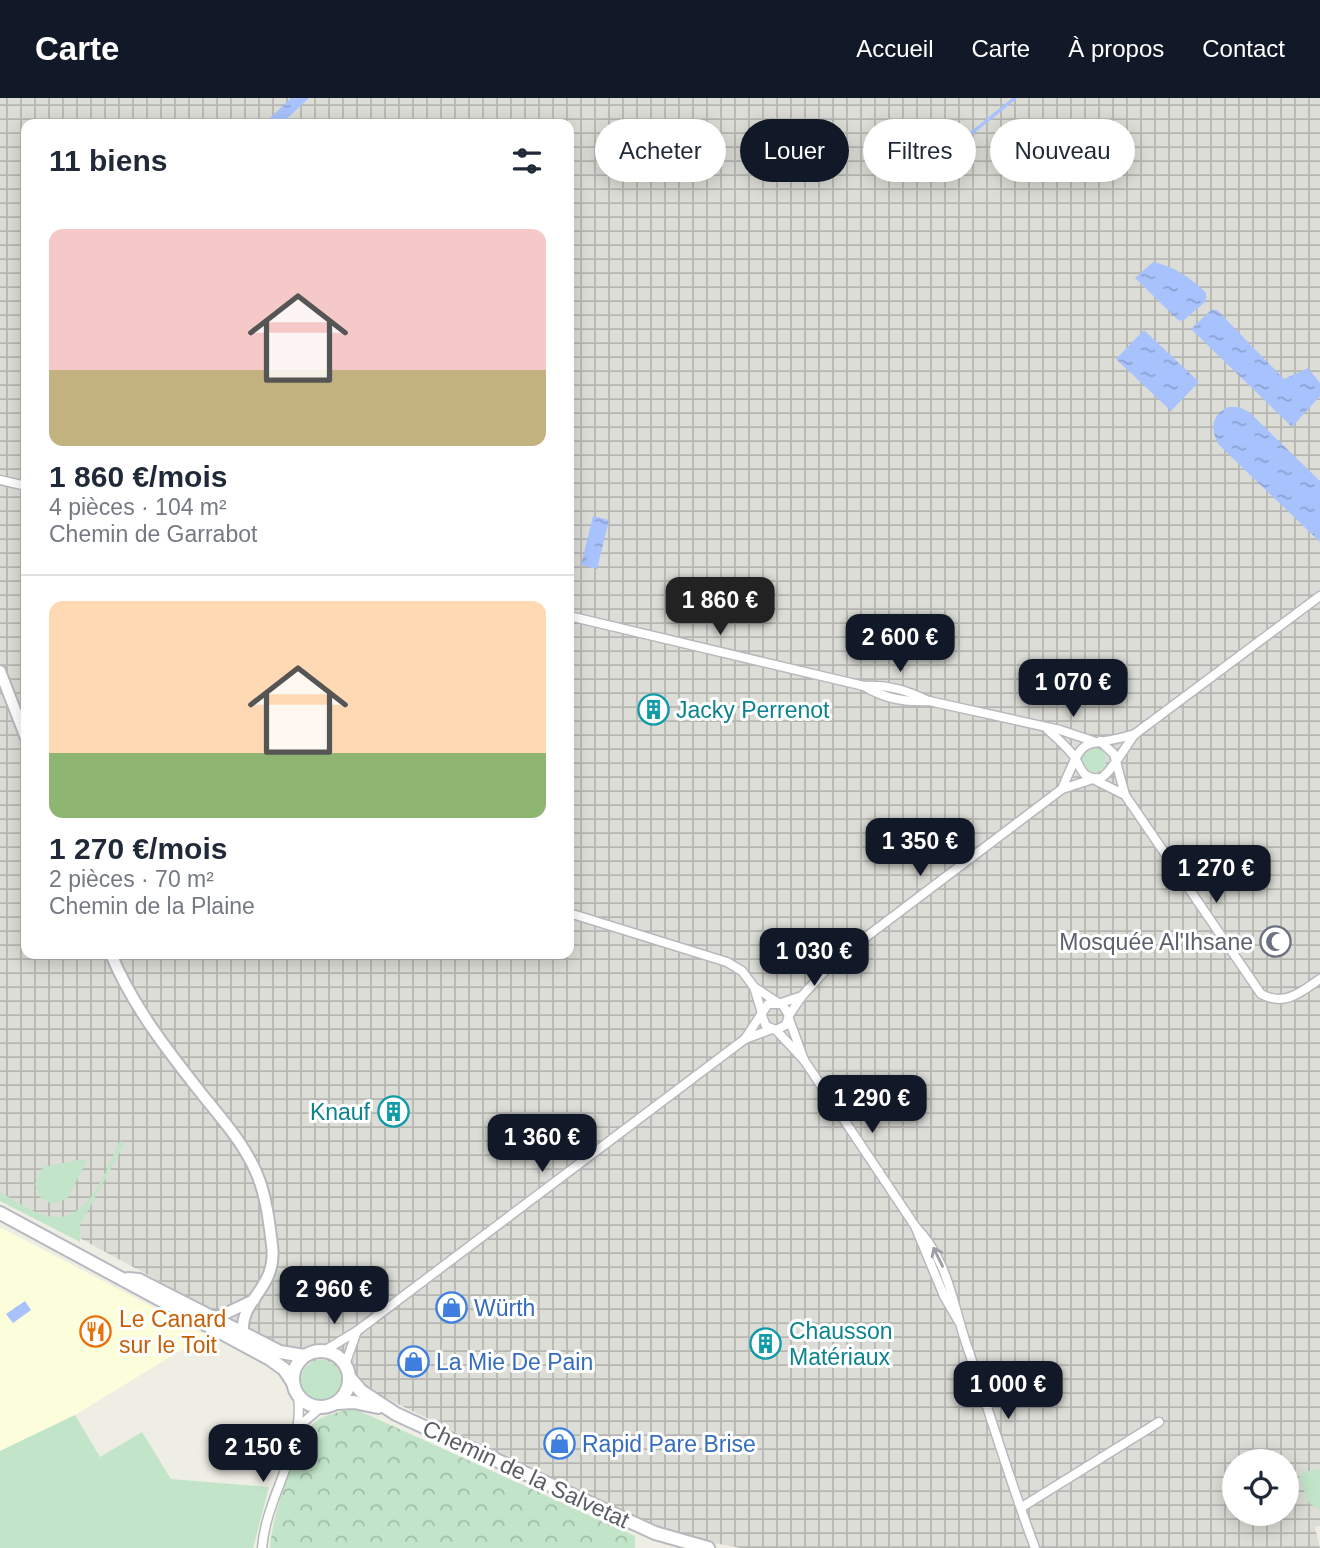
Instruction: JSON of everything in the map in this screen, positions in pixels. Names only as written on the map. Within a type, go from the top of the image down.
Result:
[{"type":"main road","points":[[0,1213],[278,1364],[292,1381],[298,1396],[309,1405],[320,1408],[337,1403],[347,1389],[347,1371],[335,1355],[324,1351],[303,1356],[280,1352],[139,1280],[124,1278]]},
{"type":"main road","points":[[292,1381],[296,1365],[303,1356]]},
{"type":"main road","name":"Chemin de la Salvetat","points":[[347,1371],[361,1391],[385,1408],[626,1521],[691,1545],[708,1548]]},
{"type":"main road","name":"Chemin de la Salvetat","points":[[337,1403],[354,1402],[385,1408]]},
{"type":"street","points":[[0,480],[21,485]]},
{"type":"street","points":[[745,1039],[786,1025],[802,996],[833,962],[1062,789],[1107,775],[1114,760],[1135,734],[1320,596]]},
{"type":"street","points":[[574,617],[864,686],[880,684],[897,688],[929,701],[1048,730],[1060,730],[1097,741],[1111,749],[1125,795],[1261,994],[1275,999],[1289,998],[1320,979]]},
{"type":"street","points":[[1,678],[21,726]]},
{"type":"street","points":[[1048,730],[1076,759],[1080,771],[1125,795]]},
{"type":"street","points":[[1062,789],[1081,747],[1135,734]]},
{"type":"street","points":[[574,916],[727,962],[742,971],[754,987],[779,1003],[789,1017],[804,1060]]},
{"type":"street","points":[[114,959],[146,1019],[244,1149],[257,1173],[264,1197],[273,1256],[268,1280],[244,1316],[243,1332]]},
{"type":"street","points":[[754,987],[766,1026],[774,1030],[804,1060],[915,1226],[928,1239],[941,1262],[1035,1548]]},
{"type":"street","points":[[324,1351],[357,1331],[745,1039],[768,1004],[802,996]]},
{"type":"street","points":[[214,1319],[254,1300]]},
{"type":"street","points":[[347,1371],[357,1331]]},
{"type":"street","points":[[262,1548],[269,1513],[299,1426],[298,1396]]},
{"type":"street","points":[[299,1426],[320,1408]]},
{"type":"street","points":[[1022,1507],[1158,1422]]},
{"type":"street","points":[[1027,1548],[1028,1528]]},
{"type":"shaded area","points":[[0,98],[1320,98],[1320,1526],[1315,1527],[1320,1548],[741,1548],[692,1539],[612,1508],[281,1347],[0,1195]]},
{"type":"shaded area","points":[[0,1227],[206,1335],[75,1415],[0,1451]]},
{"type":"green space","points":[[1094,748],[1102,752],[1106,760],[1102,768],[1094,772],[1086,768],[1082,760],[1086,752]]},
{"type":"green space","points":[[120,1141],[125,1143],[80,1225],[80,1242],[0,1201],[0,1192],[48,1216],[62,1217],[75,1212],[94,1192]]},
{"type":"green space","points":[[83,1159],[87,1161],[67,1199],[51,1204],[40,1197],[35,1184],[43,1167]]},
{"type":"green space","points":[[321,1360],[329,1361],[335,1366],[340,1372],[340,1388],[335,1394],[329,1399],[321,1400],[313,1399],[307,1394],[302,1388],[301,1380],[302,1372],[307,1366],[313,1361]]},
{"type":"green space","points":[[353,1408],[635,1536],[635,1548],[270,1548],[285,1483],[306,1433],[321,1418]]},
{"type":"green space","points":[[75,1415],[100,1457],[142,1432],[171,1479],[269,1487],[253,1548],[0,1548],[0,1451]]},
{"type":"green space","points":[[1320,1469],[1320,1510],[1309,1503],[1299,1477],[1303,1472]]},
{"type":"water","points":[[291,98],[309,98],[286,119],[269,119]]},
{"type":"water","points":[[1153,262],[1182,273],[1206,293],[1206,301],[1183,321],[1178,320],[1135,278]]},
{"type":"water","points":[[1211,310],[1217,310],[1284,379],[1308,368],[1320,383],[1320,396],[1292,427],[1191,329]]},
{"type":"water","points":[[1144,330],[1199,382],[1171,411],[1116,359]]},
{"type":"water","points":[[1228,407],[1239,407],[1249,412],[1320,481],[1320,542],[1219,445],[1214,434],[1214,423],[1218,414]]},
{"type":"water","points":[[593,516],[609,520],[597,569],[581,565]]},
{"type":"water","points":[[25,1301],[31,1310],[13,1323],[6,1314]]},
{"type":"waterway","points":[[976,129],[1015,98]]},
{"type":"place","name":"Jacky Perrenot","points":[[653,710]]},
{"type":"place","name":"Mosquée Al'Ihsane","points":[[1276,942]]},
{"type":"place","name":"Knauf","points":[[393,1112]]},
{"type":"place","name":"Würth","points":[[451,1308]]},
{"type":"place","name":"Le Canard sur le Toit","points":[[96,1332]]},
{"type":"place","name":"Chausson Matériaux","points":[[766,1344]]},
{"type":"place","name":"La Mie De Pain","points":[[413,1362]]},
{"type":"place","name":"Rapid Pare Brise","points":[[559,1444]]}]
